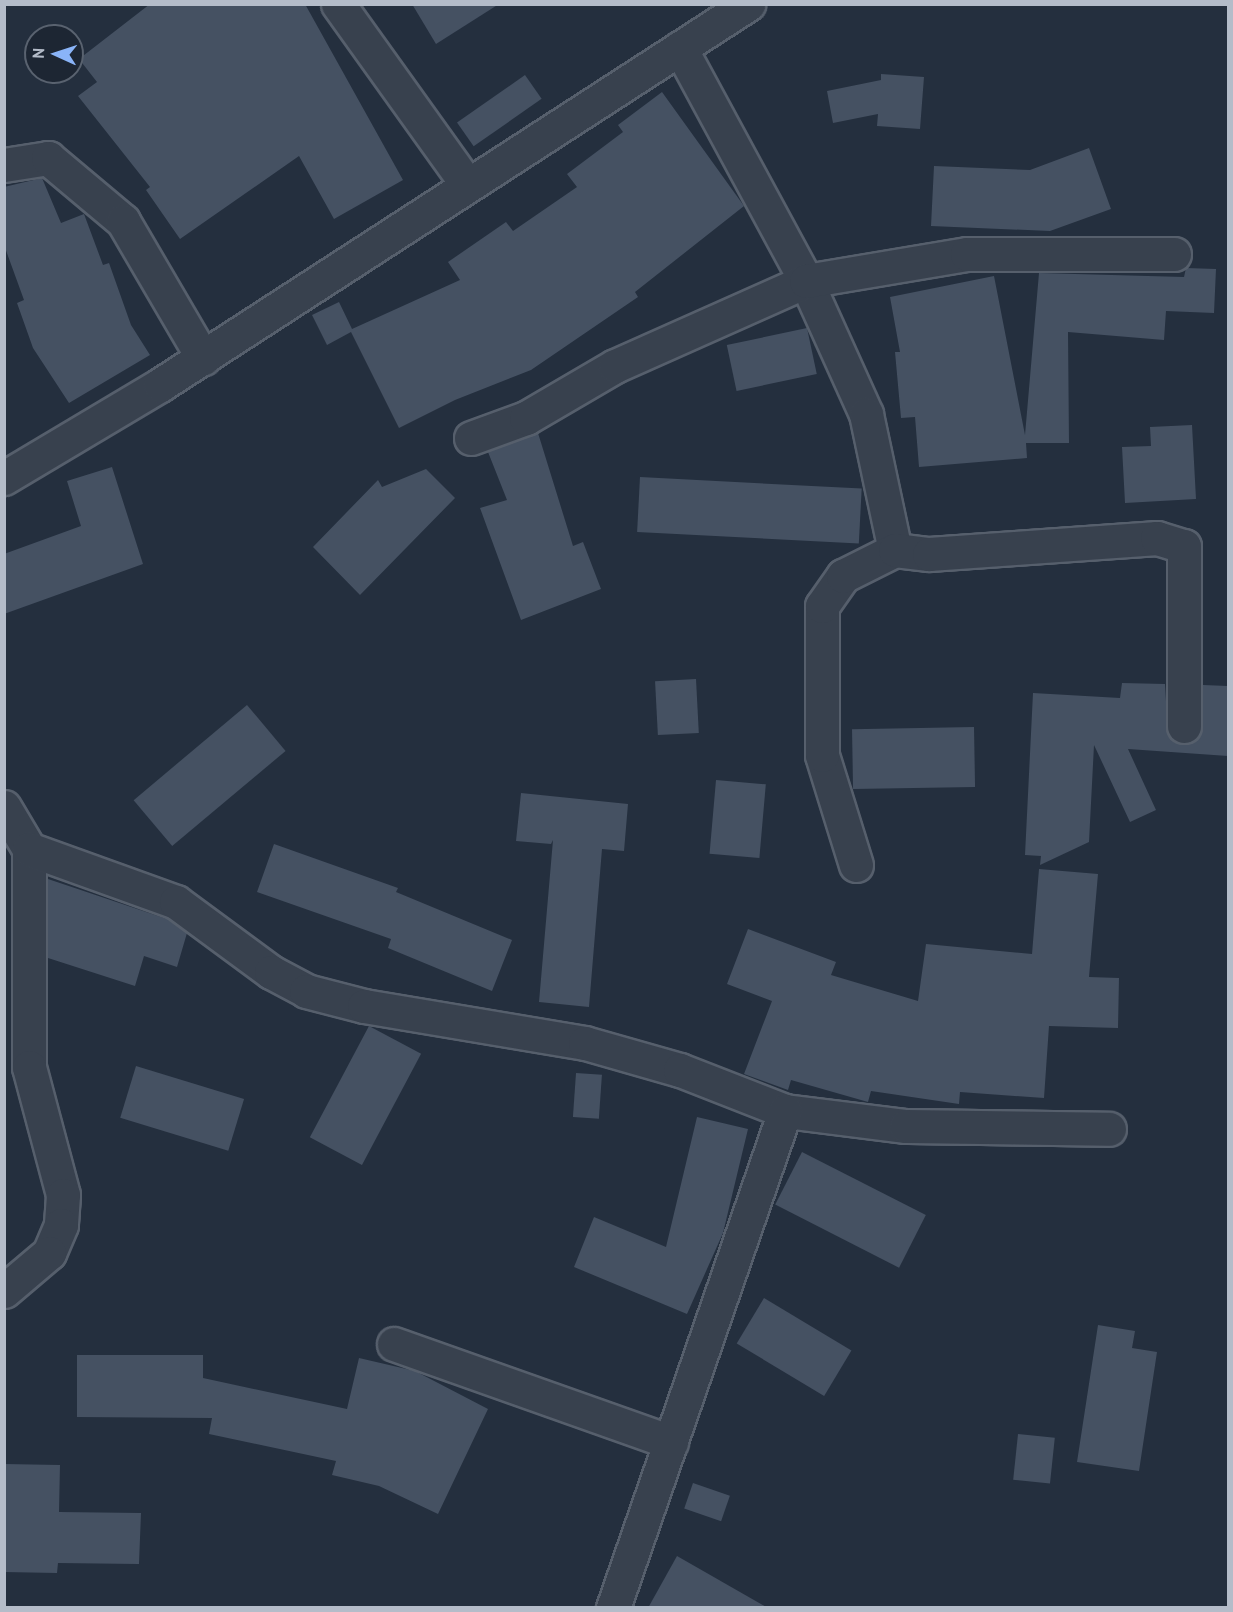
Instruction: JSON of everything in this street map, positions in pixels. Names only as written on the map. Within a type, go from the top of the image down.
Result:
[{"type":"street","points":[[338,4],[467,184]]},
{"type":"street","points":[[4,478],[203,358],[467,184],[748,4]]},
{"type":"street","points":[[680,48],[806,281],[866,414],[895,550]]},
{"type":"street","points":[[4,165],[48,158],[123,221],[203,358]]},
{"type":"street","points":[[471,438],[526,418],[615,366],[806,281],[967,254],[1174,254]]},
{"type":"street","points":[[856,865],[822,755],[822,606],[843,576],[895,550],[929,554],[1157,538],[1184,546],[1184,726]]},
{"type":"street","points":[[4,807],[29,849],[29,1067],[55,1154],[63,1195],[61,1225],[49,1253],[4,1291]]},
{"type":"street","points":[[29,849],[176,902],[271,972],[306,991],[364,1006],[585,1043],[680,1070],[785,1111],[906,1126],[1109,1129]]},
{"type":"street","points":[[613,1608],[785,1111]]},
{"type":"street","points":[[394,1344],[671,1442]]},
{"type":"building","points":[[150,4],[305,4],[403,180],[334,219],[299,156],[180,239],[146,190],[150,187],[78,96],[97,82],[84,65],[84,55]]},
{"type":"building","points":[[412,4],[499,4],[436,44]]},
{"type":"building","points":[[881,74],[924,77],[920,129],[877,126],[878,114],[833,123],[827,91],[881,80]]},
{"type":"building","points":[[525,75],[542,99],[474,146],[457,123]]},
{"type":"building","points":[[662,92],[744,206],[635,292],[638,297],[531,370],[455,400],[399,428],[351,332],[327,345],[312,315],[339,302],[352,329],[460,280],[448,262],[506,222],[513,231],[577,187],[567,174],[623,132],[618,125]]},
{"type":"building","points":[[1089,148],[1111,209],[1050,231],[931,226],[934,166],[1030,170]]},
{"type":"building","points":[[42,178],[61,223],[84,214],[103,265],[109,263],[131,325],[150,355],[69,403],[33,348],[17,303],[24,300],[4,245],[4,187]]},
{"type":"building","points":[[1186,268],[1216,269],[1214,313],[1166,311],[1164,340],[1068,332],[1069,443],[1026,443],[1027,458],[919,467],[915,417],[901,418],[895,352],[900,352],[890,297],[994,276],[1025,435],[1039,273],[1184,277]]},
{"type":"building","points":[[807,328],[817,374],[737,391],[727,345]]},
{"type":"building","points":[[1192,425],[1196,499],[1125,503],[1122,447],[1151,446],[1150,427]]},
{"type":"building","points":[[538,433],[573,546],[583,542],[601,589],[521,620],[480,508],[507,500],[488,452]]},
{"type":"building","points":[[112,467],[143,564],[4,614],[4,554],[81,526],[67,481]]},
{"type":"building","points":[[426,469],[455,498],[360,595],[313,547],[378,480],[382,487]]},
{"type":"building","points":[[640,477],[862,489],[859,544],[637,532]]},
{"type":"building","points":[[696,679],[699,733],[658,735],[655,681]]},
{"type":"building","points":[[1122,683],[1165,684],[1168,735],[1183,745],[1200,735],[1203,685],[1228,686],[1228,756],[1128,749],[1156,810],[1130,822],[1094,745],[1089,842],[1040,865],[1041,856],[1025,855],[1033,693],[1120,698]]},
{"type":"building","points":[[247,705],[286,751],[172,846],[134,800]]},
{"type":"building","points":[[974,727],[975,787],[853,789],[852,729]]},
{"type":"building","points":[[716,780],[766,784],[759,858],[710,854]]},
{"type":"building","points":[[521,793],[628,804],[624,851],[602,849],[589,1007],[539,1002],[553,840],[551,844],[516,841]]},
{"type":"building","points":[[274,844],[398,888],[396,892],[512,940],[492,991],[388,948],[391,939],[257,892]]},
{"type":"building","points":[[1039,869],[1098,874],[1089,977],[1119,978],[1118,1028],[1049,1026],[1044,1098],[960,1092],[959,1104],[871,1091],[868,1102],[791,1080],[788,1090],[744,1074],[772,1001],[727,984],[748,929],[836,962],[831,975],[918,1001],[926,944],[1032,954]]},
{"type":"building","points":[[48,879],[167,919],[187,933],[177,967],[144,956],[135,986],[48,958]]},
{"type":"building","points":[[369,1026],[421,1054],[362,1165],[310,1137]]},
{"type":"building","points":[[136,1066],[244,1099],[228,1151],[120,1118]]},
{"type":"building","points":[[576,1073],[602,1075],[599,1119],[573,1117]]},
{"type":"building","points":[[697,1117],[748,1129],[723,1233],[687,1314],[574,1267],[594,1217],[666,1247]]},
{"type":"building","points":[[802,1152],[926,1215],[899,1268],[775,1205]]},
{"type":"building","points":[[764,1298],[851,1351],[824,1396],[737,1343]]},
{"type":"building","points":[[1098,1325],[1135,1331],[1132,1348],[1157,1352],[1139,1471],[1077,1462]]},
{"type":"building","points":[[77,1355],[203,1355],[203,1378],[347,1409],[359,1358],[415,1371],[488,1409],[438,1514],[379,1486],[332,1475],[336,1461],[209,1434],[212,1418],[77,1417]]},
{"type":"building","points":[[1018,1434],[1055,1438],[1050,1484],[1013,1480]]},
{"type":"building","points":[[4,1464],[60,1465],[59,1512],[141,1513],[139,1564],[58,1563],[57,1573],[4,1572]]},
{"type":"building","points":[[693,1483],[730,1496],[721,1521],[684,1509]]},
{"type":"building","points":[[677,1556],[768,1608],[648,1608]]}]
